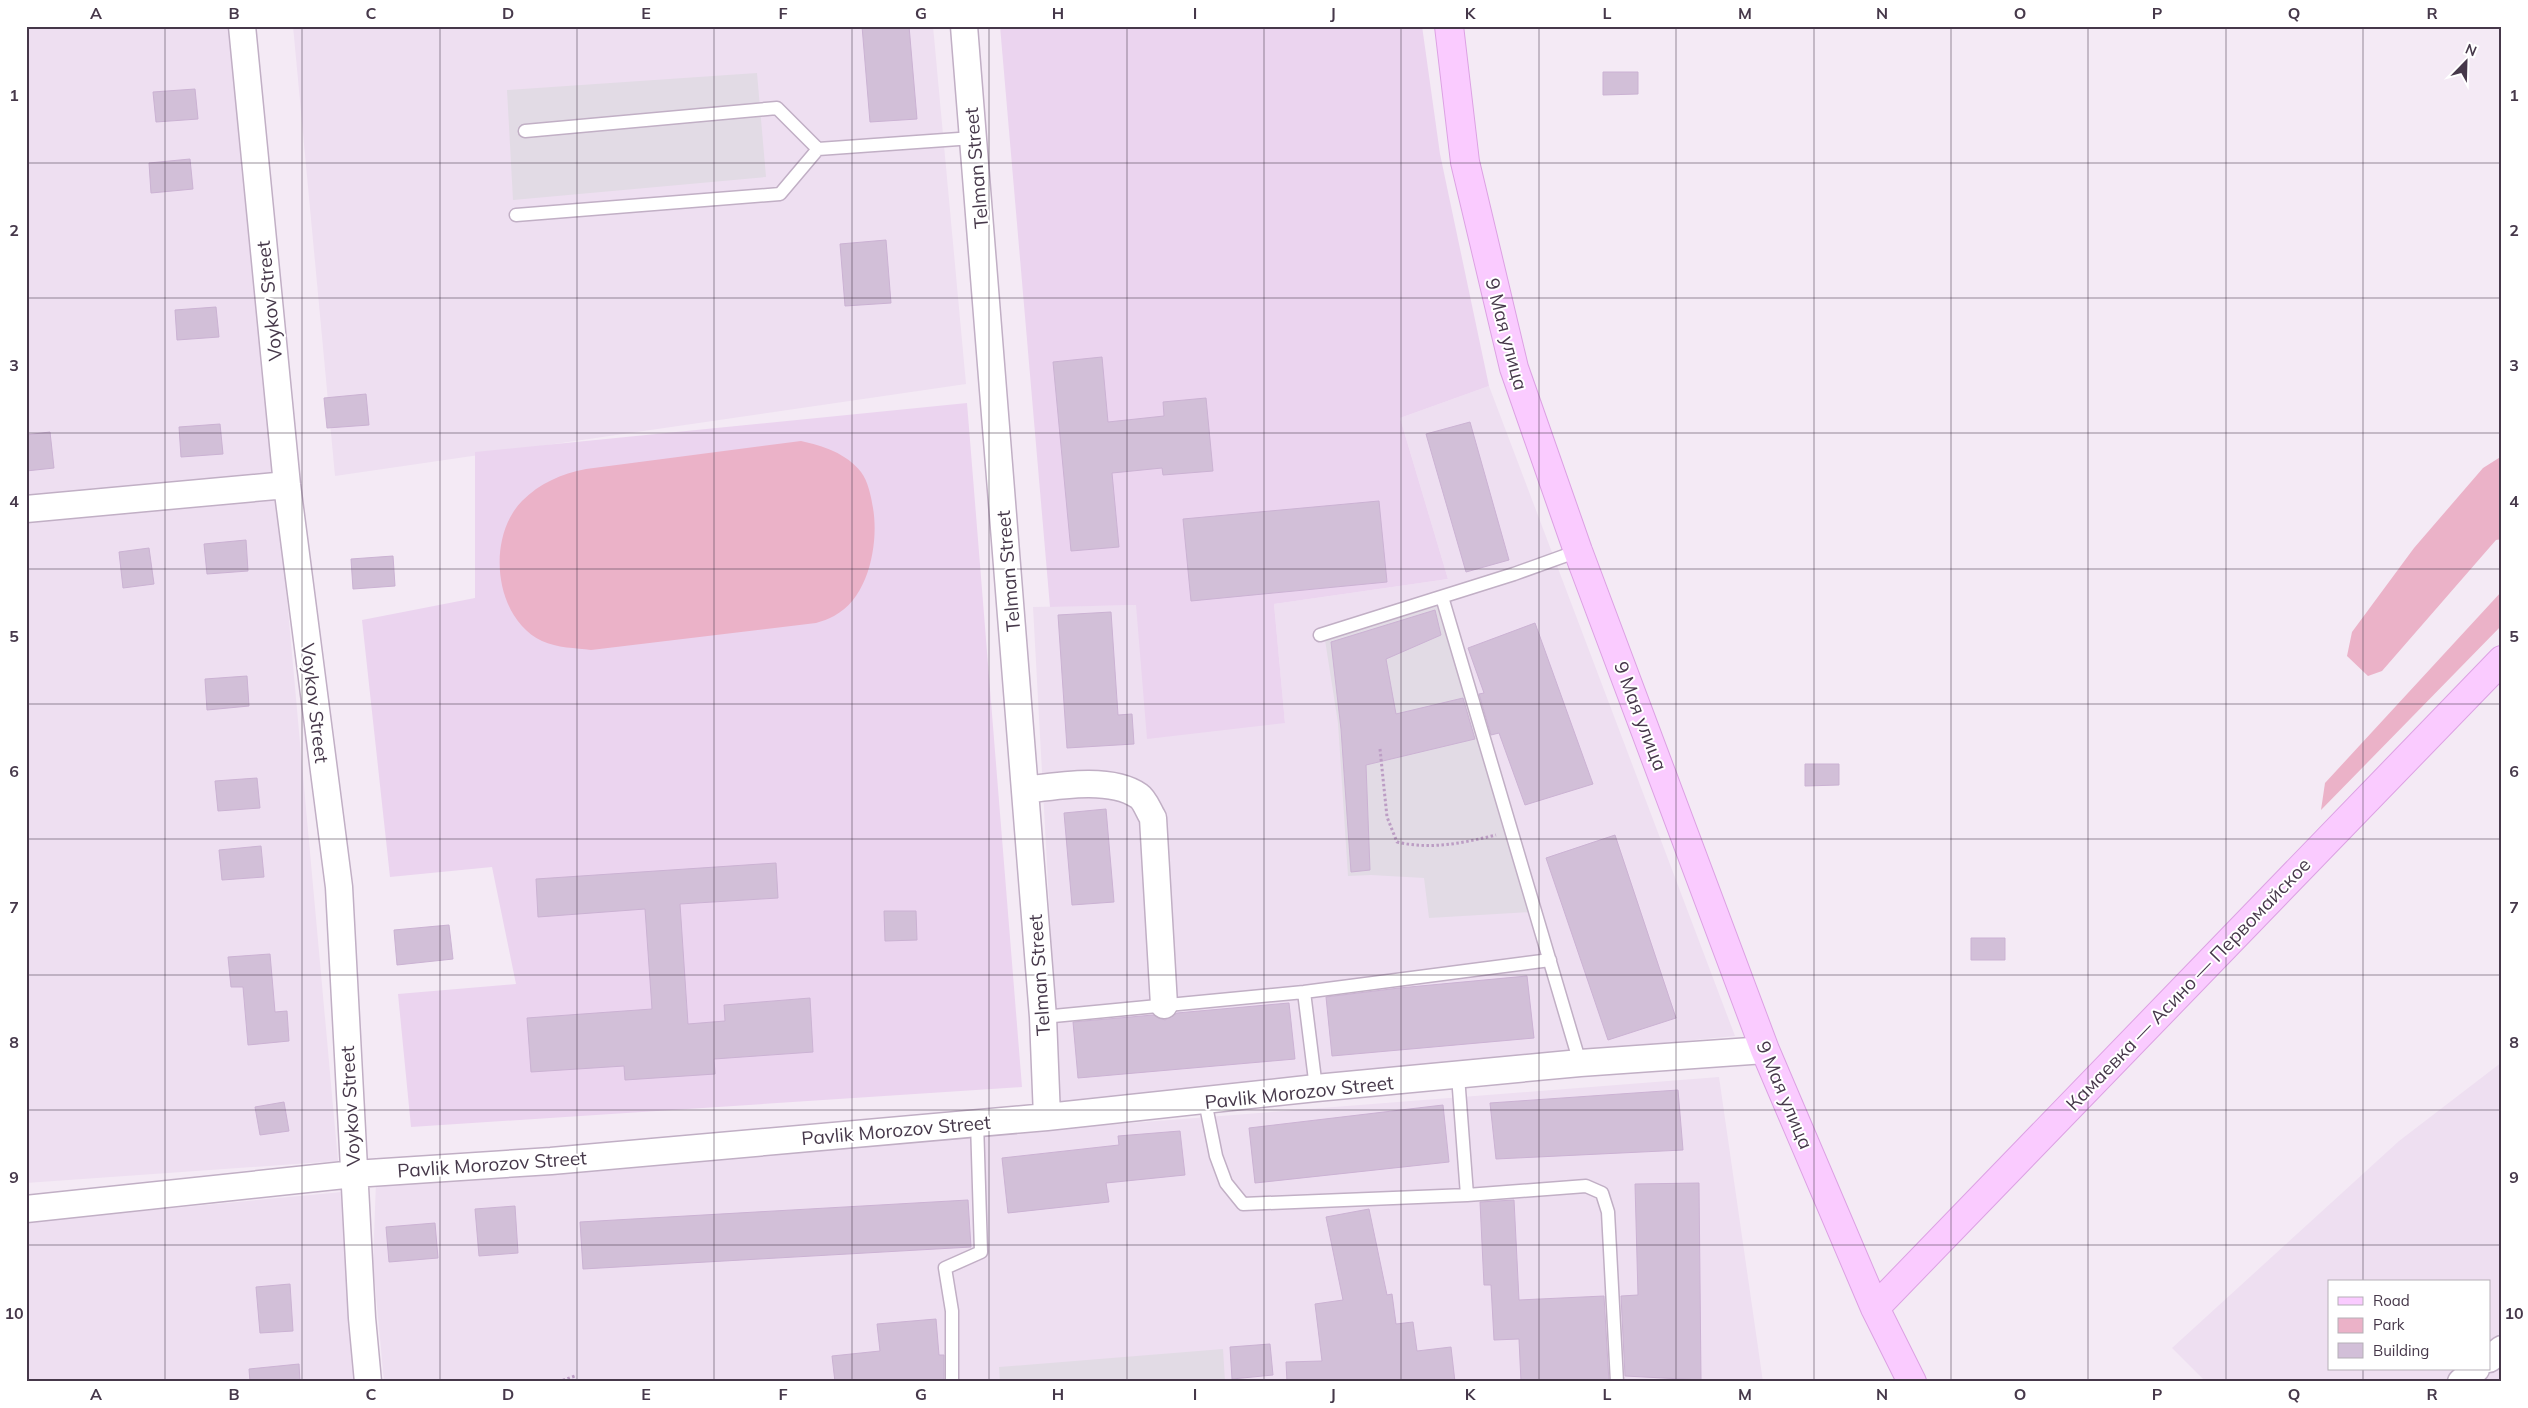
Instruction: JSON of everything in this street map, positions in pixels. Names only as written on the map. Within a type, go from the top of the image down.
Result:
[{"type":"main road","name":"9 Мая улица","points":[[1448,26],[1465,162],[1514,368],[1578,551],[1765,1050],[1875,1308],[1912,1382]]},
{"type":"main road","name":"Камаевка — Асино — Первомайское","points":[[1875,1308],[2502,660]]},
{"type":"street","name":"Voykov Street","points":[[242,26],[287,485],[339,887],[362,1318],[368,1382]]},
{"type":"street","name":"Telman Street","points":[[964,26],[1043,1017],[1047,1117]]},
{"type":"street","points":[[26,509],[287,485]]},
{"type":"street","points":[[1025,790],[1069,784],[1111,786],[1139,796],[1153,818],[1164,1006]]},
{"type":"street","name":"Pavlik Morozov Street","points":[[26,1209],[354,1174],[551,1161],[1047,1117],[1316,1088],[1580,1063],[1765,1050]]},
{"type":"street","points":[[2490,1358],[2502,1349]]},
{"type":"street","points":[[2461,1382],[2475,1370]]},
{"type":"lane","points":[[525,131],[777,108],[818,149]]},
{"type":"lane","points":[[516,215],[780,194],[818,149],[973,138]]},
{"type":"lane","points":[[1320,635],[1514,574],[1578,551]]},
{"type":"lane","points":[[1442,597],[1580,1063]]},
{"type":"lane","points":[[1043,1017],[1304,992],[1550,960]]},
{"type":"lane","points":[[1304,992],[1316,1088]]},
{"type":"lane","points":[[1458,1076],[1468,1195]]},
{"type":"lane","points":[[1205,1101],[1216,1156],[1226,1183],[1244,1204],[1468,1195],[1586,1186],[1602,1193],[1608,1212],[1617,1382]]},
{"type":"lane","points":[[952,1382],[952,1311],[945,1268],[981,1252],[977,1122]]},
{"type":"path","points":[[1380,749],[1387,816],[1397,842],[1416,846],[1459,844],[1511,831]]},
{"type":"path","points":[[558,1382],[575,1376]]},
{"type":"shaded area","points":[[26,26],[235,26],[338,1161],[26,1183]]},
{"type":"shaded area","points":[[293,26],[933,26],[966,384],[335,476]]},
{"type":"shaded area","points":[[1000,26],[1422,26],[1440,154],[1489,386],[1400,418],[1448,579],[1274,604],[1285,723],[1147,739],[1136,605],[1050,607]]},
{"type":"shaded area","points":[[757,73],[766,177],[513,200],[507,90]]},
{"type":"shaded area","points":[[1489,386],[1735,1036],[1060,1103],[1033,607],[1136,605],[1285,723],[1274,604],[1448,579],[1400,418]]},
{"type":"shaded area","points":[[967,403],[1022,1087],[411,1127],[398,994],[516,984],[492,867],[390,877],[362,620],[475,598],[475,452]]},
{"type":"shaded area","points":[[1437,606],[1531,912],[1429,918],[1424,878],[1371,875],[1348,876],[1338,723],[1325,640]]},
{"type":"shaded area","points":[[2502,1062],[2502,1382],[2206,1382],[2172,1348],[2399,1141]]},
{"type":"shaded area","points":[[1719,1077],[1763,1382],[384,1382],[373,1263],[376,1182]]},
{"type":"shaded area","points":[[342,1192],[360,1382],[26,1382],[26,1222]]},
{"type":"shaded area","points":[[1223,1349],[1225,1382],[1000,1382],[999,1367]]},
{"type":"green space","points":[[801,441],[834,451],[855,465],[866,480],[872,503],[874,537],[873,553],[869,568],[856,596],[846,608],[834,616],[816,623],[591,650],[560,646],[542,641],[526,630],[514,615],[505,596],[500,576],[500,555],[503,535],[511,517],[522,501],[544,484],[586,469]]},
{"type":"green space","points":[[2502,456],[2502,539],[2496,540],[2382,671],[2368,676],[2347,656],[2352,632],[2414,548],[2483,468]]},
{"type":"green space","points":[[2502,591],[2502,625],[2321,810],[2325,783]]},
{"type":"building","points":[[862,26],[909,26],[917,119],[870,122]]},
{"type":"building","points":[[1603,72],[1638,72],[1638,94],[1603,95]]},
{"type":"building","points":[[195,89],[198,119],[156,122],[153,92]]},
{"type":"building","points":[[190,159],[193,189],[151,193],[149,163]]},
{"type":"building","points":[[886,240],[891,303],[845,306],[840,244]]},
{"type":"building","points":[[216,307],[219,337],[177,340],[175,310]]},
{"type":"building","points":[[1102,357],[1108,422],[1164,416],[1163,402],[1206,398],[1213,471],[1163,475],[1162,468],[1112,473],[1119,547],[1071,551],[1053,362]]},
{"type":"building","points":[[366,394],[369,425],[327,428],[324,398]]},
{"type":"building","points":[[1470,422],[1509,560],[1466,572],[1426,434]]},
{"type":"building","points":[[220,424],[223,454],[181,457],[179,427]]},
{"type":"building","points":[[50,432],[54,468],[26,471],[26,435]]},
{"type":"building","points":[[1379,501],[1387,582],[1191,601],[1183,519]]},
{"type":"building","points":[[246,540],[248,571],[207,574],[204,544]]},
{"type":"building","points":[[149,548],[154,584],[123,588],[119,552]]},
{"type":"building","points":[[393,556],[395,586],[353,589],[351,559]]},
{"type":"building","points":[[1435,610],[1441,635],[1386,659],[1396,714],[1463,698],[1475,739],[1366,765],[1370,870],[1351,872],[1341,729],[1331,642]]},
{"type":"building","points":[[1111,612],[1118,715],[1132,714],[1134,744],[1067,748],[1058,615]]},
{"type":"building","points":[[1535,623],[1593,784],[1525,805],[1499,733],[1491,735],[1479,694],[1484,693],[1468,648]]},
{"type":"building","points":[[247,676],[249,706],[207,710],[205,679]]},
{"type":"building","points":[[1805,764],[1839,764],[1839,785],[1805,786]]},
{"type":"building","points":[[257,778],[260,808],[218,811],[215,781]]},
{"type":"building","points":[[1106,809],[1114,902],[1072,905],[1064,813]]},
{"type":"building","points":[[1615,835],[1676,1018],[1608,1040],[1546,858]]},
{"type":"building","points":[[261,846],[264,877],[222,880],[219,850]]},
{"type":"building","points":[[776,863],[778,898],[680,904],[688,1024],[725,1021],[724,1005],[810,998],[813,1052],[714,1059],[715,1074],[625,1080],[624,1066],[531,1072],[527,1018],[652,1009],[645,909],[538,917],[536,879]]},
{"type":"building","points":[[884,911],[916,911],[917,940],[885,941]]},
{"type":"building","points":[[449,925],[453,959],[397,965],[394,930]]},
{"type":"building","points":[[1971,938],[2005,938],[2005,960],[1971,960]]},
{"type":"building","points":[[270,954],[275,1012],[287,1011],[289,1041],[248,1045],[243,987],[231,987],[228,957]]},
{"type":"building","points":[[1527,976],[1534,1038],[1332,1056],[1326,997]]},
{"type":"building","points":[[1289,1003],[1295,1059],[1078,1078],[1073,1022],[1153,1015],[1165,1020],[1177,1013]]},
{"type":"building","points":[[1678,1090],[1683,1150],[1496,1159],[1490,1103]]},
{"type":"building","points":[[284,1102],[289,1131],[260,1135],[255,1107]]},
{"type":"building","points":[[1443,1105],[1449,1162],[1255,1183],[1249,1128]]},
{"type":"building","points":[[1180,1131],[1185,1175],[1106,1183],[1109,1202],[1008,1213],[1002,1158],[1119,1145],[1118,1136]]},
{"type":"building","points":[[1699,1183],[1701,1380],[1625,1376],[1621,1296],[1638,1295],[1635,1184]]},
{"type":"building","points":[[968,1200],[971,1247],[583,1269],[580,1222]]},
{"type":"building","points":[[1514,1200],[1519,1300],[1604,1296],[1609,1382],[1521,1382],[1519,1339],[1494,1340],[1491,1285],[1484,1285],[1480,1202]]},
{"type":"building","points":[[515,1206],[518,1253],[479,1256],[475,1209]]},
{"type":"building","points":[[1369,1209],[1387,1295],[1392,1294],[1396,1324],[1413,1322],[1417,1351],[1451,1347],[1455,1382],[1287,1382],[1286,1362],[1322,1361],[1315,1304],[1343,1300],[1326,1217]]},
{"type":"building","points":[[435,1223],[438,1258],[389,1262],[386,1227]]},
{"type":"building","points":[[290,1284],[293,1331],[260,1333],[256,1287]]},
{"type":"building","points":[[936,1319],[939,1355],[944,1355],[944,1382],[835,1382],[832,1356],[880,1351],[877,1324]]},
{"type":"building","points":[[1270,1344],[1273,1375],[1232,1379],[1230,1347]]},
{"type":"building","points":[[299,1364],[300,1382],[250,1382],[249,1369]]}]
